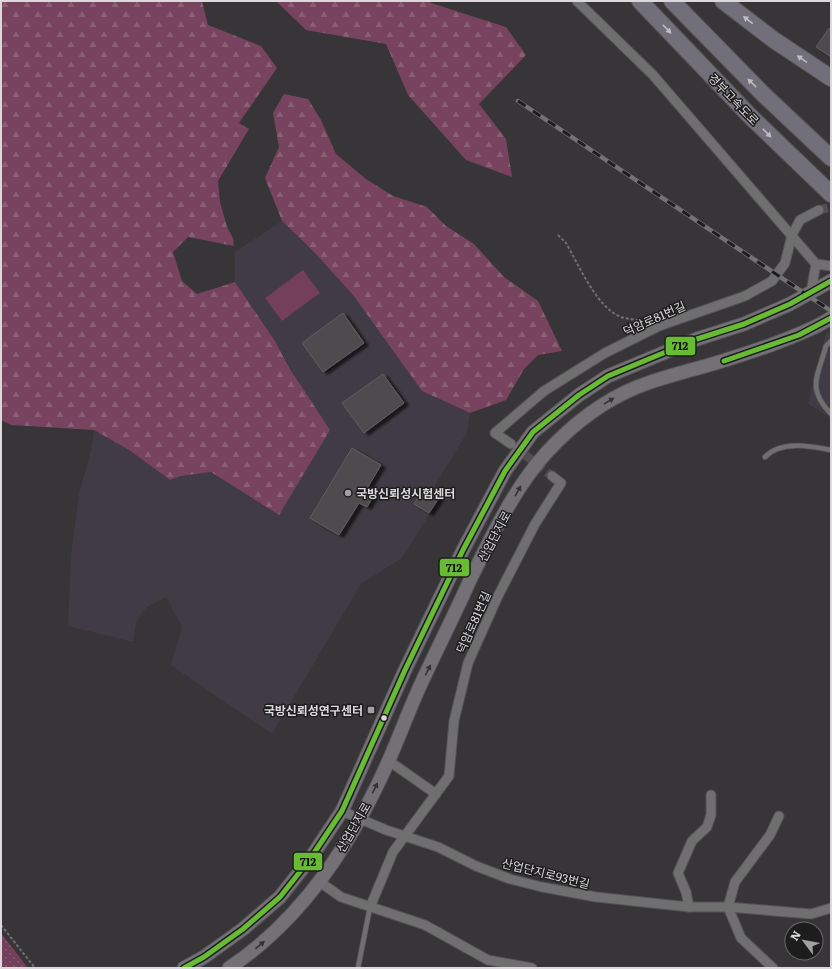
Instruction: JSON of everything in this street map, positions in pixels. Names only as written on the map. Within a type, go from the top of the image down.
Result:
[{"type":"highway","name":"경부고속도로","points":[[640,1],[751,117],[831,194]]},
{"type":"highway","name":"경부고속도로","points":[[672,1],[762,93],[831,158]]},
{"type":"highway","points":[[723,1],[774,40],[831,78]]},
{"type":"main road","name":"산업단지로","points":[[184,968],[204,957],[243,929],[280,897],[310,859],[342,811],[405,670],[463,550],[505,471],[533,432],[579,394],[608,376],[697,339],[744,324],[790,304],[831,281]]},
{"type":"main road","name":"산업단지로","points":[[228,968],[249,954],[274,933],[299,908],[320,882],[359,820],[389,761],[420,686],[481,558],[523,482],[549,449],[591,413],[613,398],[639,386],[740,356],[799,335],[830,321]]},
{"type":"street","points":[[577,1],[653,75],[702,134],[816,264],[831,266]]},
{"type":"street","name":"덕암로81번길","points":[[511,444],[495,433],[544,391],[605,353],[658,326],[744,296],[772,281],[785,263],[792,235],[800,220],[820,210]]},
{"type":"street","points":[[811,292],[816,264]]},
{"type":"street","name":"덕암로81번길","points":[[436,794],[449,776],[454,721],[468,663],[498,596],[535,524],[561,483],[552,476]]},
{"type":"street","points":[[371,905],[393,852],[436,794],[389,761]]},
{"type":"street","points":[[689,907],[686,892],[678,873],[692,841],[707,827],[711,815],[710,795]]},
{"type":"street","name":"산업단지로93번길","points":[[342,811],[359,820],[438,847],[476,866],[517,881],[596,897],[689,907],[728,907],[811,914],[831,908]]},
{"type":"street","points":[[770,967],[741,938],[728,907],[735,882],[770,835],[779,816]]},
{"type":"street","points":[[320,882],[341,896],[371,905],[425,925],[488,960],[532,968]]},
{"type":"lane","points":[[831,341],[826,346],[815,387],[820,403],[831,414]]},
{"type":"lane","points":[[765,457],[772,450],[804,445],[831,450]]},
{"type":"lane","points":[[358,968],[371,905]]},
{"type":"path","points":[[558,235],[566,243],[599,301],[610,312],[622,318],[640,319],[658,326]]},
{"type":"path","points":[[1,925],[35,968]]},
{"type":"shaded area","points":[[282,221],[313,251],[353,295],[422,391],[470,413],[467,433],[431,492],[440,497],[402,558],[361,584],[272,734],[171,665],[182,627],[166,597],[150,605],[143,611],[136,623],[133,642],[68,626],[71,554],[79,494],[91,451],[94,430],[129,450],[170,480],[181,476],[211,472],[279,515],[300,385],[275,341],[235,282],[235,252]]},
{"type":"shaded area","points":[[303,270],[320,293],[282,321],[265,298]]},
{"type":"shaded area","points":[[831,330],[831,418],[808,404],[826,333]]},
{"type":"shaded area","points":[[1,933],[28,968],[1,968]]},
{"type":"green space","points":[[1,1],[202,1],[208,25],[261,46],[277,68],[239,123],[249,129],[218,181],[220,202],[227,227],[233,238],[234,246],[188,237],[173,252],[182,281],[197,294],[235,282],[275,341],[290,369],[330,430],[279,515],[211,472],[181,476],[170,480],[129,450],[94,430],[11,425],[1,420]]},
{"type":"green space","points":[[276,1],[430,1],[431,3],[506,27],[526,55],[479,104],[506,139],[512,177],[466,160],[408,95],[386,44],[306,30]]},
{"type":"green space","points":[[284,94],[308,99],[321,120],[336,154],[366,179],[393,196],[427,207],[446,226],[474,244],[504,277],[538,301],[562,351],[538,355],[524,369],[506,400],[470,413],[422,391],[353,295],[313,251],[282,221],[265,178],[279,147],[273,113]]},
{"type":"building","points":[[829,28],[831,30],[831,57],[816,47]]},
{"type":"building","points":[[343,313],[364,343],[323,372],[302,343]]},
{"type":"building","points":[[383,374],[404,403],[364,433],[342,403]]},
{"type":"building","name":"국방신뢰성시험센터","points":[[352,448],[381,465],[366,490],[374,495],[367,507],[359,503],[339,535],[310,518]]},
{"type":"building","points":[[424,489],[439,498],[429,513],[414,504]]},
{"type":"tunnel","points":[[819,210],[831,207]]},
{"type":"tunnel","points":[[515,447],[552,476]]},
{"type":"railway","points":[[518,101],[831,311]]},
{"type":"transit line","name":"712","points":[[184,968],[204,957],[243,929],[280,897],[310,859],[342,811],[405,670],[463,550],[505,471],[533,432],[579,395],[608,376],[697,339],[744,324],[790,304],[831,281]]},
{"type":"transit line","name":"712","points":[[724,361],[799,335],[831,318]]},
{"type":"place","name":"국방신뢰성시험센터","points":[[348,493]]},
{"type":"place","name":"국방신뢰성연구센터","points":[[371,710]]}]
